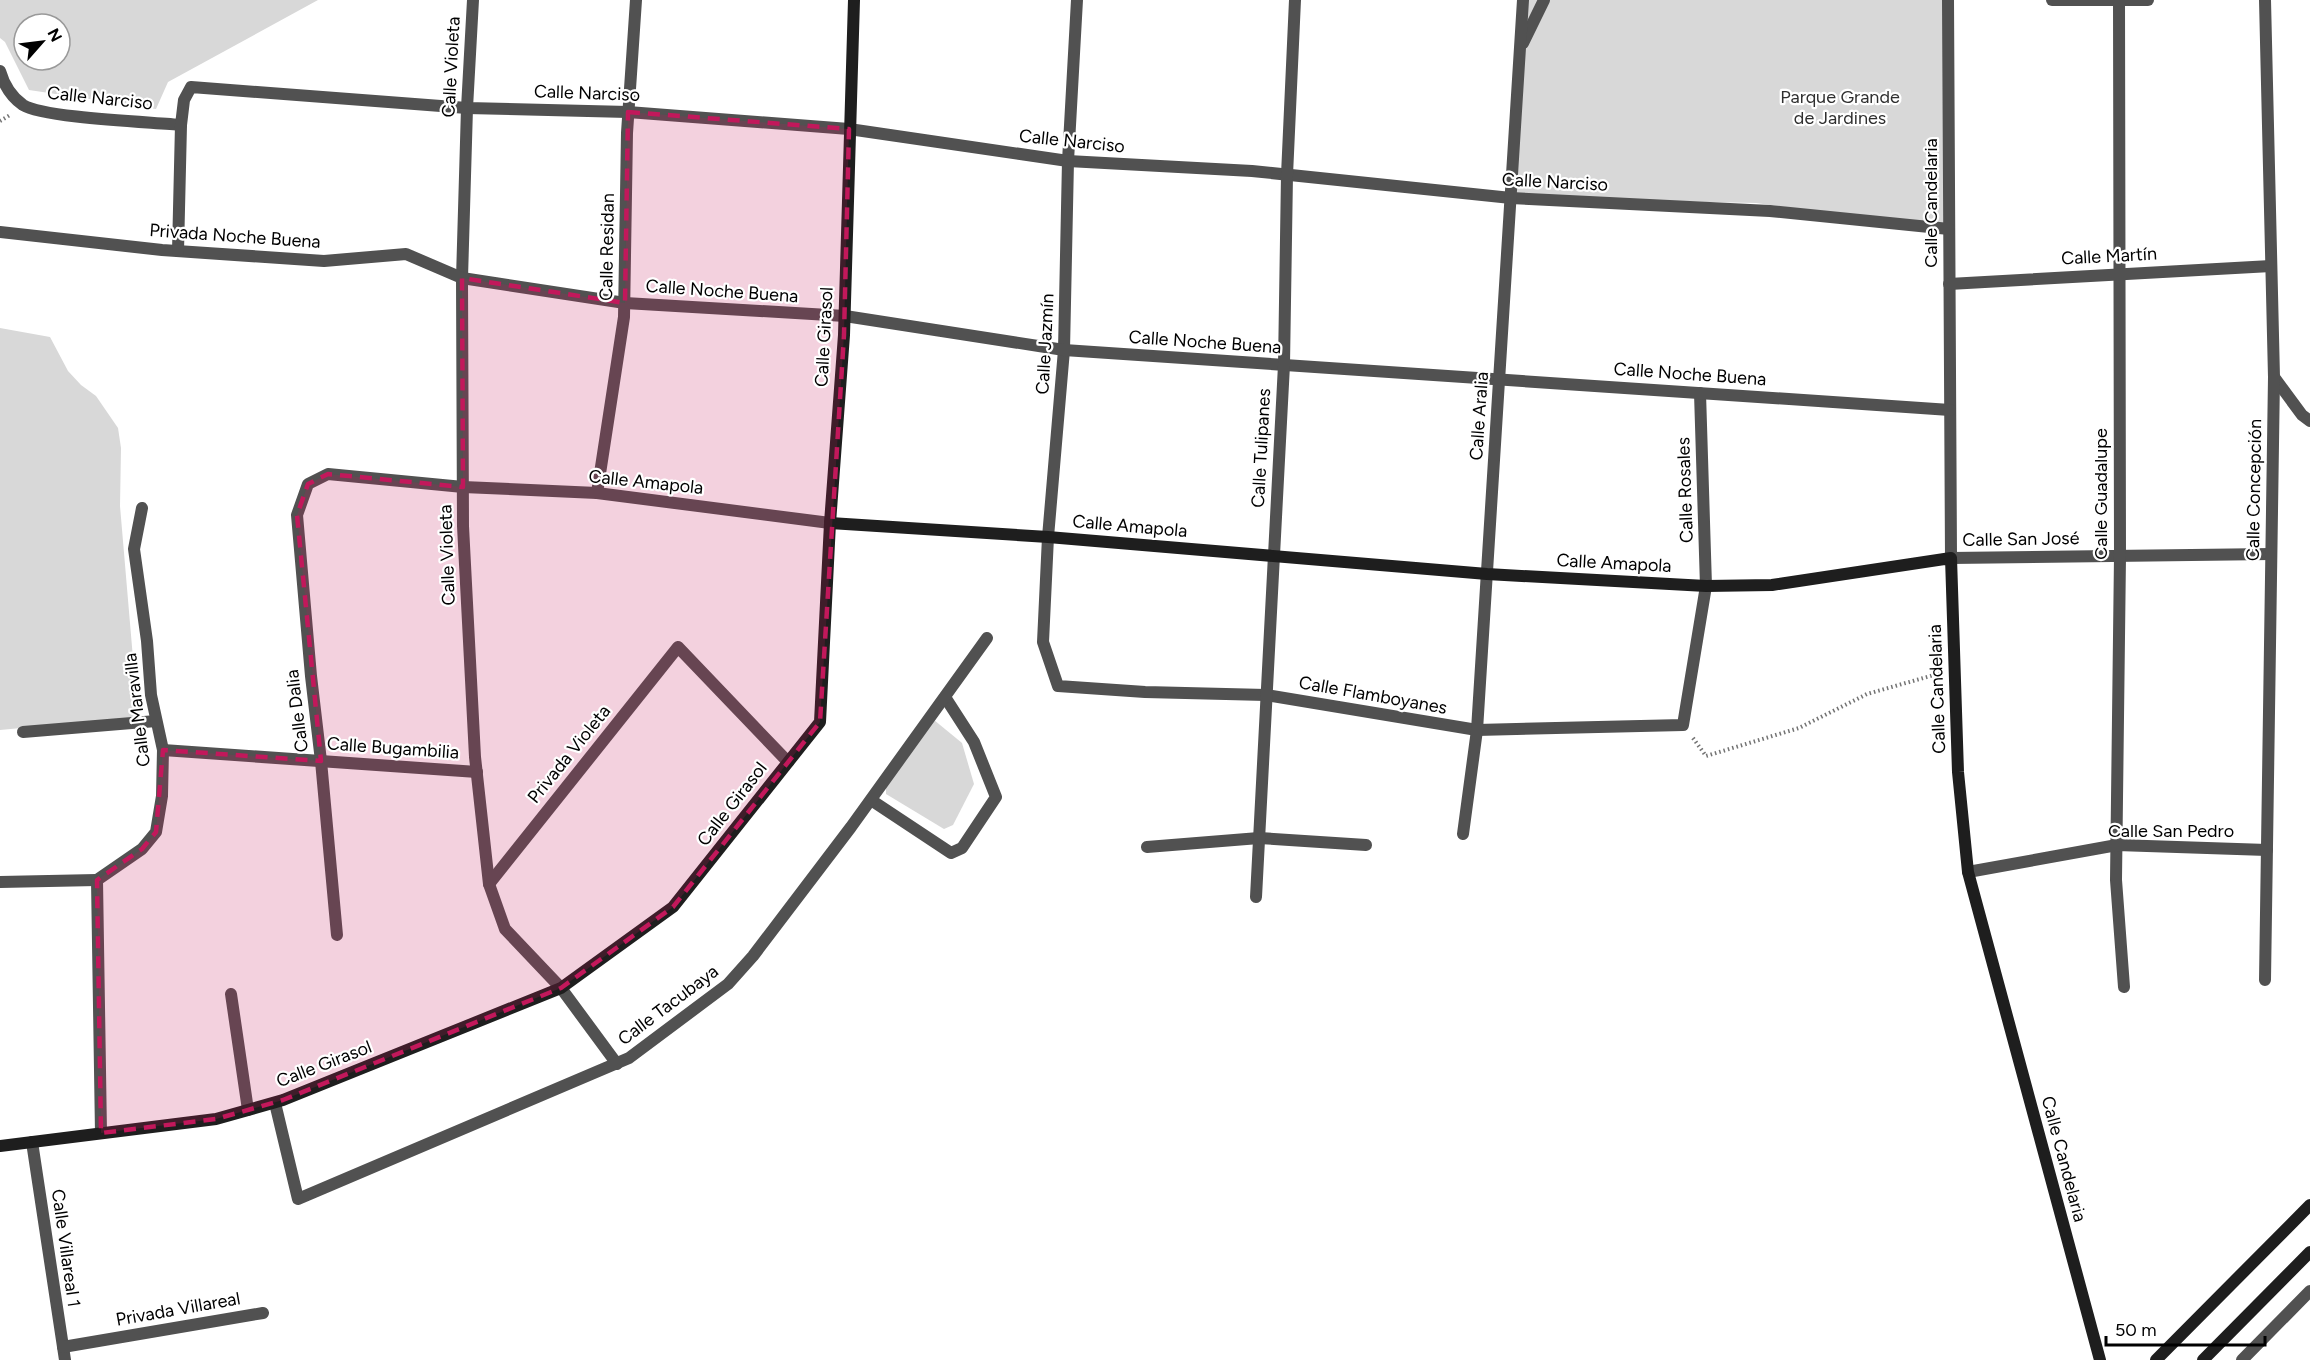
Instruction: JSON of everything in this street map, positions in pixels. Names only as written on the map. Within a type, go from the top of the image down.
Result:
[{"type":"street","name":"Calle Violeta","points":[[473,0],[466,108],[462,278],[463,487],[477,772],[489,884],[506,929],[561,988],[616,1064]]},
{"type":"street","name":"Calle Residan","points":[[597,493],[624,317],[628,112],[636,0]]},
{"type":"street","name":"Calle Girasol","points":[[0,1146],[216,1119],[274,1103],[561,988],[673,907],[820,722],[830,522],[845,316],[854,0]]},
{"type":"street","name":"Calle Jazmín","points":[[1058,686],[1043,642],[1048,537],[1064,350],[1068,161],[1077,0]]},
{"type":"street","name":"Calle Tulipanes","points":[[1256,897],[1284,365],[1287,175],[1295,0]]},
{"type":"street","name":"Calle Aralia","points":[[1463,834],[1477,730],[1523,0]]},
{"type":"street","points":[[1520,50],[1544,0]]},
{"type":"street","name":"Calle Candelaria","points":[[1948,0],[1951,558],[1958,772],[1968,872],[2100,1360]]},
{"type":"street","points":[[2052,0],[2148,0]]},
{"type":"street","name":"Calle Guadalupe","points":[[2119,0],[2120,556],[2116,880],[2124,987]]},
{"type":"street","name":"Calle Concepción","points":[[2265,0],[2274,377],[2265,980]]},
{"type":"street","name":"Calle Narciso","points":[[0,71],[5,88],[24,106],[52,113],[181,125],[184,100],[191,87],[466,108],[628,112],[849,129],[1068,161],[1252,171],[1511,198],[1770,211],[1949,229]]},
{"type":"street","points":[[178,251],[181,125]]},
{"type":"street","name":"Privada Noche Buena","points":[[0,232],[178,251],[324,261],[406,254],[462,278]]},
{"type":"street","name":"Calle Martín","points":[[1949,284],[2271,266]]},
{"type":"street","name":"Calle Noche Buena","points":[[462,278],[625,303],[845,316],[1064,350],[1950,410]]},
{"type":"street","points":[[2274,377],[2302,415],[2310,422]]},
{"type":"street","name":"Calle Rosales","points":[[1683,725],[1706,586],[1701,393]]},
{"type":"street","name":"Calle Amapola","points":[[308,484],[328,474],[463,487],[597,493],[830,522],[1048,537],[1487,574],[1706,586],[1772,585],[1951,558]]},
{"type":"street","name":"Calle Dalia","points":[[308,484],[297,514],[337,935]]},
{"type":"street","name":"Calle Maravilla","points":[[98,880],[142,849],[156,832],[162,796],[163,750],[151,695],[147,641],[134,549],[142,508]]},
{"type":"street","name":"Calle San José","points":[[1951,558],[2271,554]]},
{"type":"street","name":"Calle Tacubaya","points":[[274,1103],[298,1199],[629,1058],[728,984],[753,956],[871,800],[987,638]]},
{"type":"street","name":"Privada Violeta","points":[[489,884],[678,647],[788,762]]},
{"type":"street","name":"Calle Flamboyanes","points":[[1058,686],[1145,692],[1266,695],[1477,730],[1683,725]]},
{"type":"street","points":[[871,800],[951,853],[962,848],[996,797],[974,742],[945,697]]},
{"type":"street","points":[[23,732],[156,721]]},
{"type":"street","name":"Calle Bugambilia","points":[[163,750],[477,772]]},
{"type":"street","points":[[1147,847],[1259,838],[1366,845]]},
{"type":"street","name":"Calle San Pedro","points":[[1968,872],[2117,845],[2267,850]]},
{"type":"street","points":[[0,882],[98,880],[101,1133]]},
{"type":"street","points":[[231,994],[248,1110]]},
{"type":"street","name":"Calle Villareal 1","points":[[33,1142],[65,1360]]},
{"type":"street","points":[[2156,1360],[2310,1205]]},
{"type":"street","points":[[2203,1360],[2310,1252]]},
{"type":"street","points":[[2242,1360],[2310,1292]]},
{"type":"street","name":"Privada Villareal","points":[[63,1347],[263,1313]]},
{"type":"path","points":[[1683,725],[1706,756],[1799,728],[1867,694],[1955,669]]},
{"type":"highlighted area","points":[[628,112],[849,129],[844,335],[820,722],[673,907],[561,988],[283,1100],[216,1119],[101,1133],[97,880],[142,849],[156,832],[163,750],[321,761],[297,515],[308,484],[328,474],[463,487],[462,278],[625,303]]},
{"type":"green space","points":[[0,0],[318,0],[168,82],[156,109],[29,90],[20,72],[72,72],[72,12],[12,12],[12,56],[5,42],[0,38]]},
{"type":"green space","name":"Parque Grande de Jardines","points":[[1523,0],[1948,0],[1949,229],[1756,203],[1511,198]]},
{"type":"green space","points":[[0,328],[50,337],[68,371],[96,396],[118,428],[121,448],[120,506],[138,717],[0,730]]},
{"type":"green space","points":[[934,720],[962,743],[974,784],[953,825],[944,829],[886,794],[886,783]]}]
